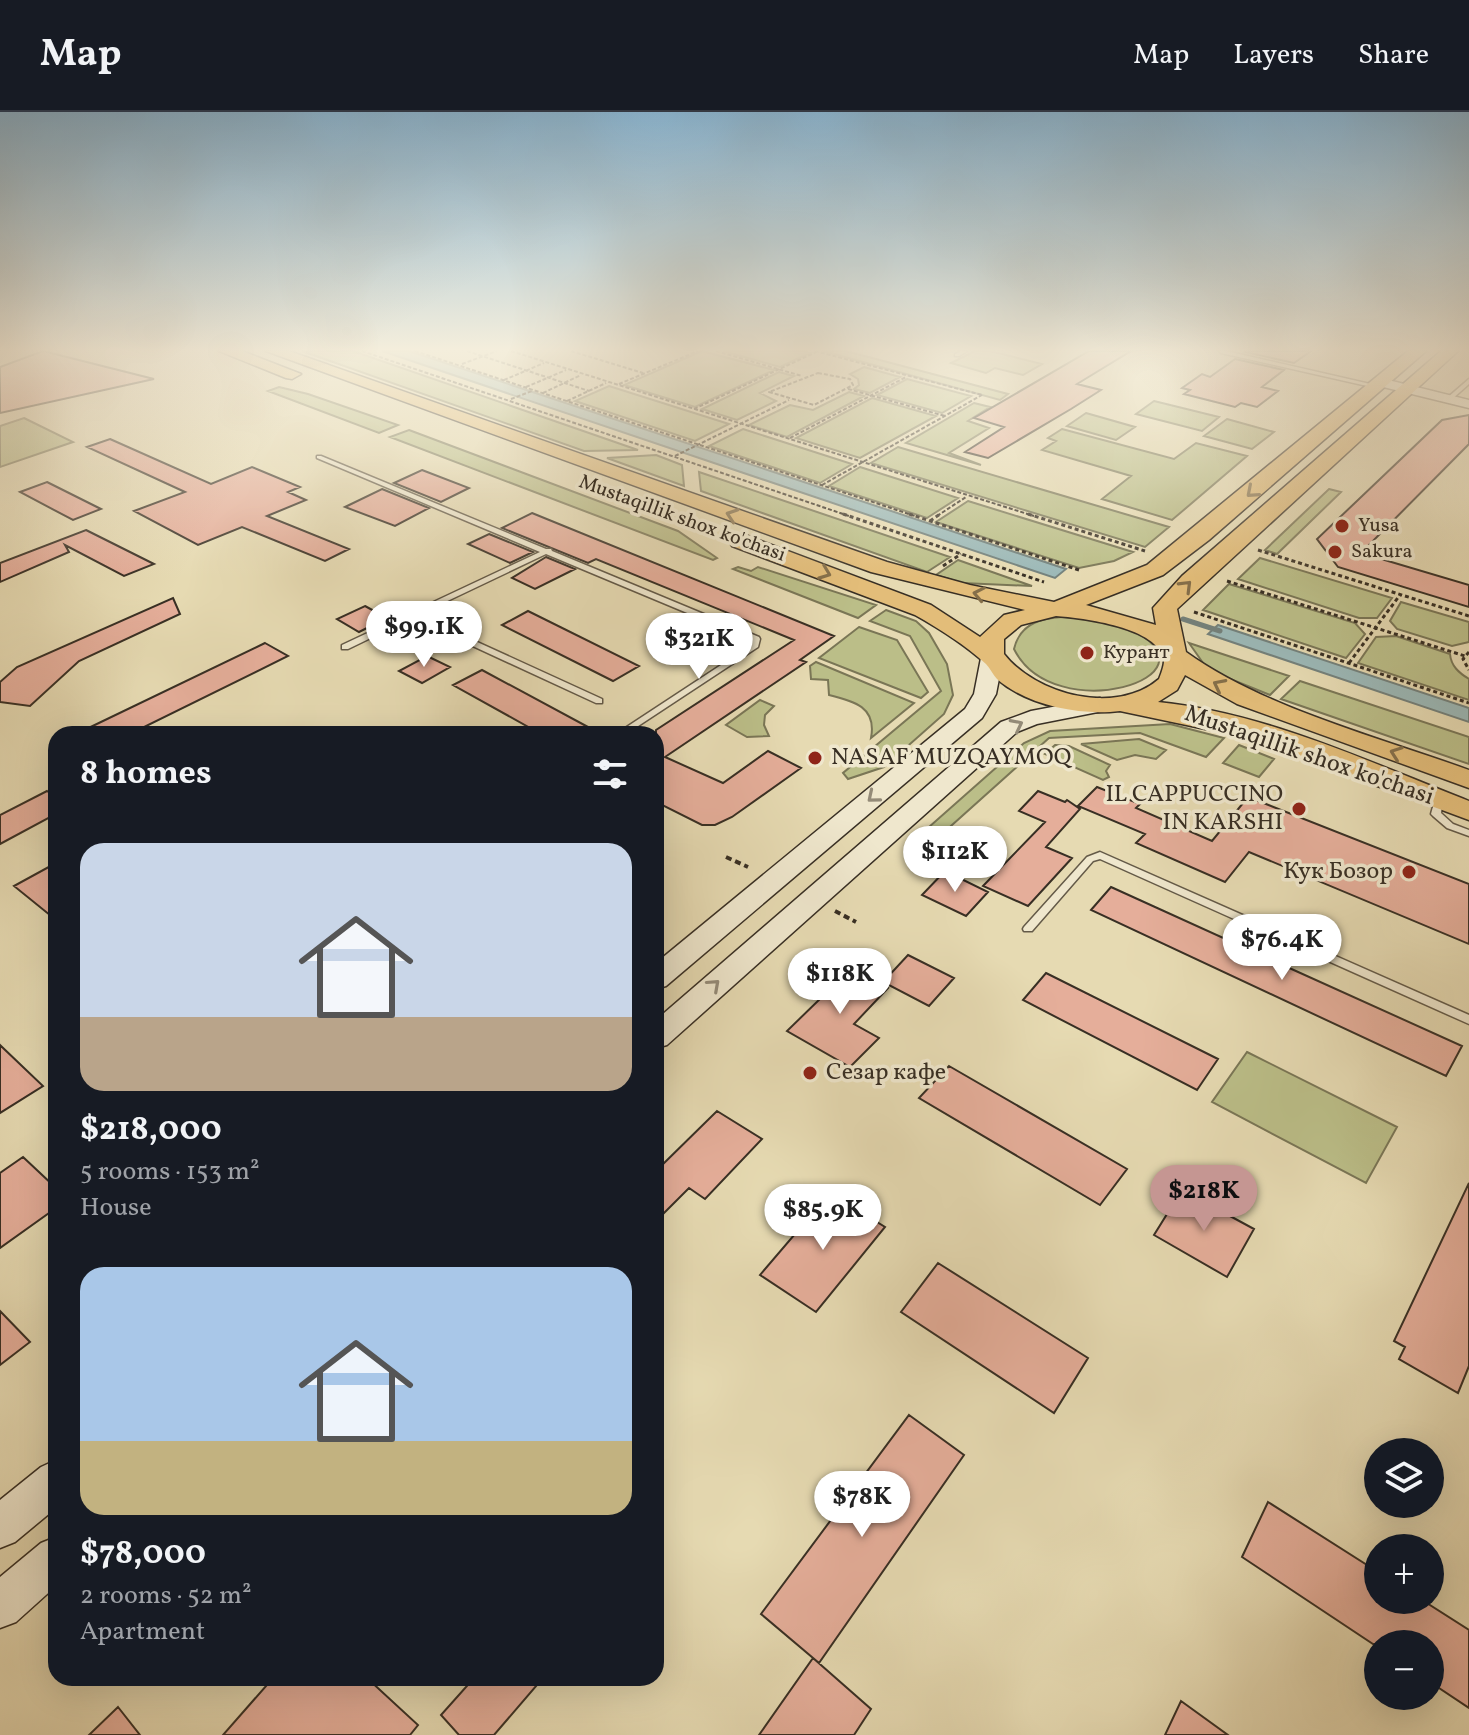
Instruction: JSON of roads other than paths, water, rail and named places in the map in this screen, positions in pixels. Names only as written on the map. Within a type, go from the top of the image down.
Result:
[{"type":"main road","name":"Mustaqillik shox ko'chasi","points":[[432,427],[696,524]]},
{"type":"main road","name":"Mustaqillik shox ko'chasi","points":[[486,427],[879,567],[967,591],[1056,609],[1115,615],[1162,639],[1174,655],[1207,679],[1246,698],[1469,780]]},
{"type":"main road","points":[[664,972],[974,713],[985,694],[992,658],[990,643],[996,630],[1021,616],[1056,609],[1155,570],[1328,427]]},
{"type":"main road","points":[[664,1030],[1009,727],[1042,715],[1129,703],[1153,696],[1169,684],[1176,670],[1165,608],[1190,581],[1363,427]]},
{"type":"main road","name":"Mustaqillik shox ko'chasi","points":[[724,535],[923,610],[949,624],[992,658],[1002,672],[1019,685],[1043,696],[1100,705],[1172,709],[1261,734],[1469,811]]},
{"type":"main road","points":[[0,1527],[48,1488]]},
{"type":"main road","points":[[0,1606],[48,1565]]},
{"type":"lane","points":[[319,457],[549,550],[756,639],[754,647],[632,726]]},
{"type":"lane","points":[[345,647],[549,550]]},
{"type":"lane","points":[[412,615],[599,701]]},
{"type":"lane","points":[[1439,799],[1436,814],[1441,820],[1469,833]]},
{"type":"lane","points":[[1028,929],[1090,859],[1100,855],[1469,1020]]},
{"type":"water","points":[[607,427],[637,427],[1066,569],[1055,578]]},
{"type":"water","points":[[1218,625],[1469,708],[1469,722],[1208,634]]},
{"type":"waterway","points":[[1183,619],[1220,631]]},
{"type":"place","name":"Yusa","points":[[1342,526]]},
{"type":"place","name":"Sakura","points":[[1335,552]]},
{"type":"place","name":"Курант","points":[[1087,653]]},
{"type":"place","name":"NASAF MUZQAYMOQ","points":[[815,758]]},
{"type":"place","name":"IL CAPPUCCINO IN KARSHI","points":[[1299,809]]},
{"type":"place","name":"Кук Бозор","points":[[1409,872]]},
{"type":"place","name":"Сезар кафе","points":[[810,1073]]}]
